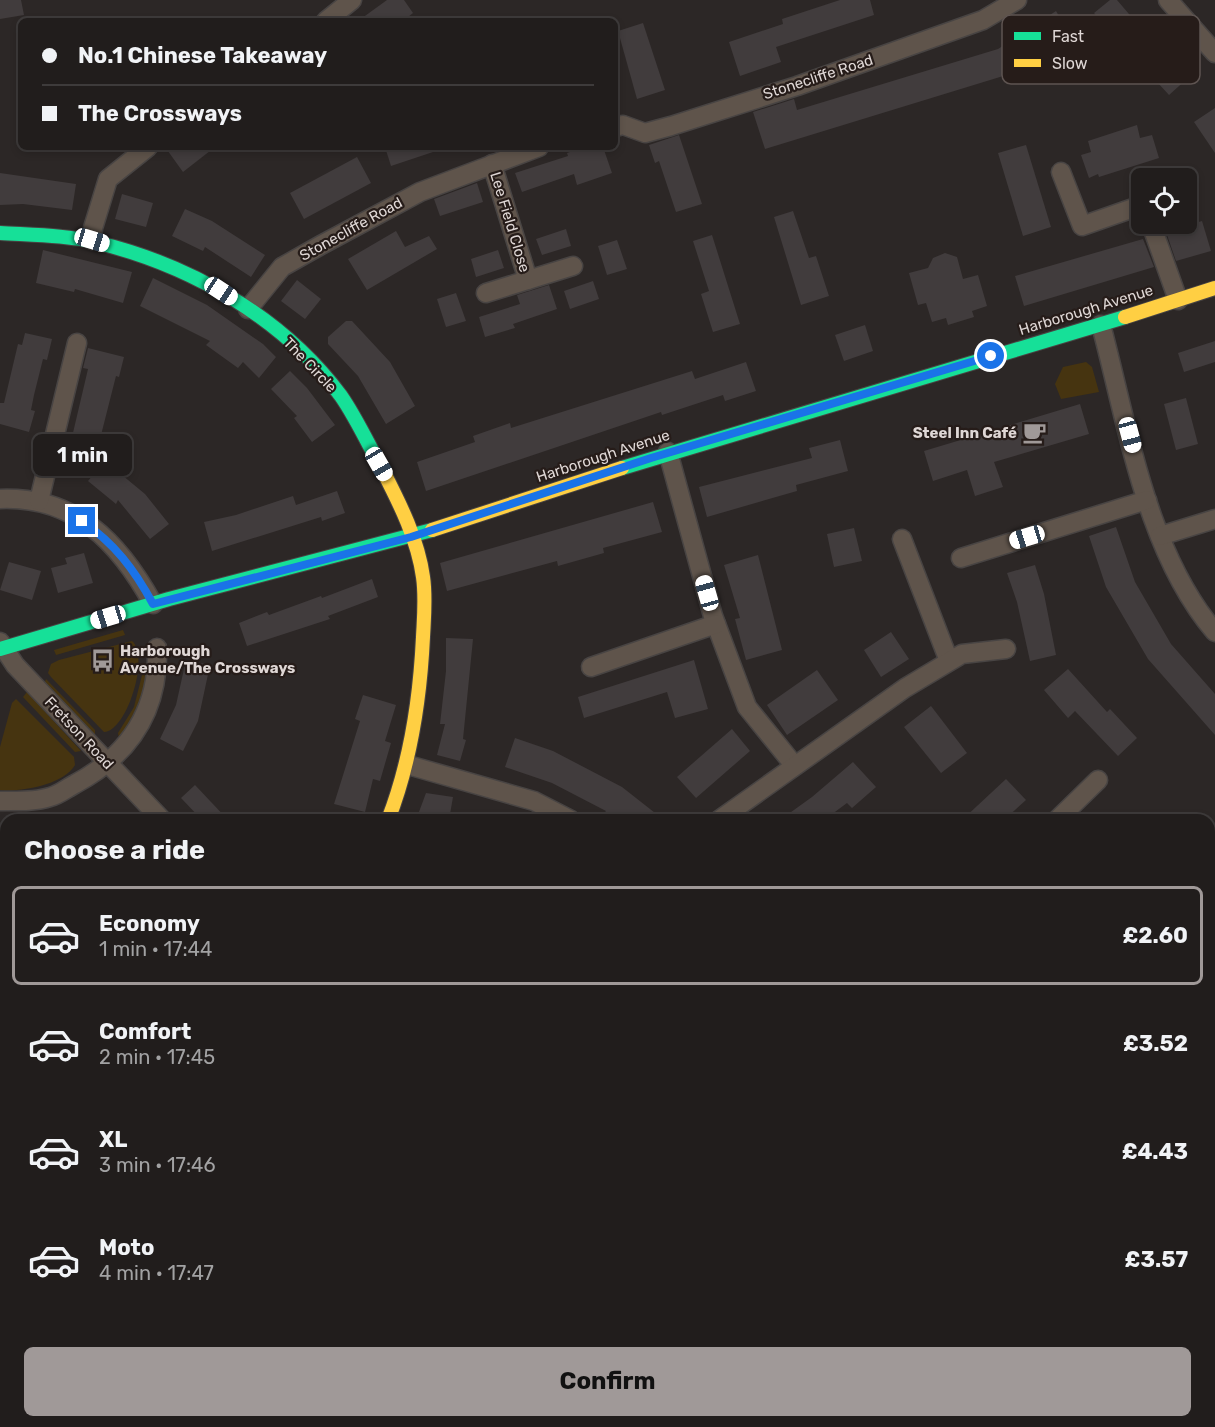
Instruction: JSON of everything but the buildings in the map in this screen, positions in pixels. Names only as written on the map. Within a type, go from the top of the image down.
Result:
[{"type":"street","points":[[330,18],[352,0]]},
{"type":"street","name":"Stonecliffe Road","points":[[618,126],[623,125],[645,133],[671,126],[797,86],[983,20],[1017,0]]},
{"type":"street","points":[[1168,0],[1181,15]]},
{"type":"street","points":[[1200,36],[1215,53]]},
{"type":"street","points":[[92,240],[93,228],[108,179],[144,150]]},
{"type":"street","name":"Stonecliffe Road","points":[[248,309],[282,267],[420,192],[531,150]]},
{"type":"street","name":"Lee Field Close","points":[[492,164],[528,280]]},
{"type":"street","points":[[1061,172],[1082,226],[1131,209]]},
{"type":"street","name":"The Circle","points":[[0,233],[60,235],[92,240],[186,271],[248,309],[290,341],[338,393],[389,481],[423,575],[420,688],[408,765],[389,814]]},
{"type":"street","points":[[1155,234],[1178,300]]},
{"type":"street","name":"Lee Field Close","points":[[486,293],[573,266]]},
{"type":"street","name":"Harborough Avenue","points":[[2,646],[411,537],[668,452],[1032,343],[1101,325],[1215,288]]},
{"type":"street","points":[[1101,325],[1147,500],[1160,536],[1185,591],[1215,632]]},
{"type":"street","points":[[39,501],[77,343]]},
{"type":"street","points":[[668,452],[673,479],[716,624],[747,707],[794,765]]},
{"type":"street","points":[[0,500],[39,501],[63,510],[102,535],[128,561],[153,604]]},
{"type":"street","points":[[961,558],[1147,500]]},
{"type":"street","points":[[1160,536],[1215,519]]},
{"type":"street","points":[[902,539],[949,662]]},
{"type":"street","points":[[591,667],[716,624]]},
{"type":"street","points":[[0,668],[2,646]]},
{"type":"street","name":"Fretson Road","points":[[2,646],[15,666],[156,814]]},
{"type":"street","points":[[0,801],[50,797],[108,764],[128,744],[146,714],[158,674],[157,648]]},
{"type":"street","points":[[726,814],[905,688],[962,654],[1006,649]]},
{"type":"street","points":[[408,765],[534,801],[559,814]]},
{"type":"street","points":[[1063,814],[1098,780]]},
{"type":"shaded area","points":[[1086,362],[1092,367],[1099,392],[1061,399],[1055,384],[1063,367]]},
{"type":"shaded area","points":[[123,630],[125,635],[56,655],[54,650]]},
{"type":"shaded area","points":[[132,641],[137,649],[138,661],[133,692],[121,719],[113,728],[104,732],[48,673],[51,664],[59,660]]},
{"type":"shaded area","points":[[144,667],[148,667],[141,695],[130,721],[119,738],[118,733],[134,707]]},
{"type":"shaded area","points":[[46,679],[95,730],[95,737],[44,685]]},
{"type":"shaded area","points":[[27,692],[81,751],[75,752],[23,697]]},
{"type":"shaded area","points":[[16,699],[74,757],[75,765],[61,778],[41,786],[19,790],[0,790],[0,747],[12,703]]},
{"type":"traffic: fast","points":[[0,233],[62,237],[99,243],[168,266],[233,299],[292,342],[318,368],[347,405],[383,471]]},
{"type":"traffic: fast","points":[[622,468],[1125,317]]},
{"type":"traffic: fast","points":[[0,649],[169,599],[432,530]]},
{"type":"traffic: slow","points":[[1125,317],[1215,288]]},
{"type":"traffic: slow","points":[[432,530],[622,468]]},
{"type":"traffic: slow","points":[[383,471],[413,536],[421,563],[425,600],[417,707],[403,775],[390,814]]},
{"type":"place","name":"Steel Inn Café","points":[[1035,433]]},
{"type":"place","name":"Harborough Avenue/The Crossways","points":[[102,660]]},
{"type":"route","points":[[82,521],[115,546],[128,561],[153,604],[411,537],[651,458],[991,356]]}]
